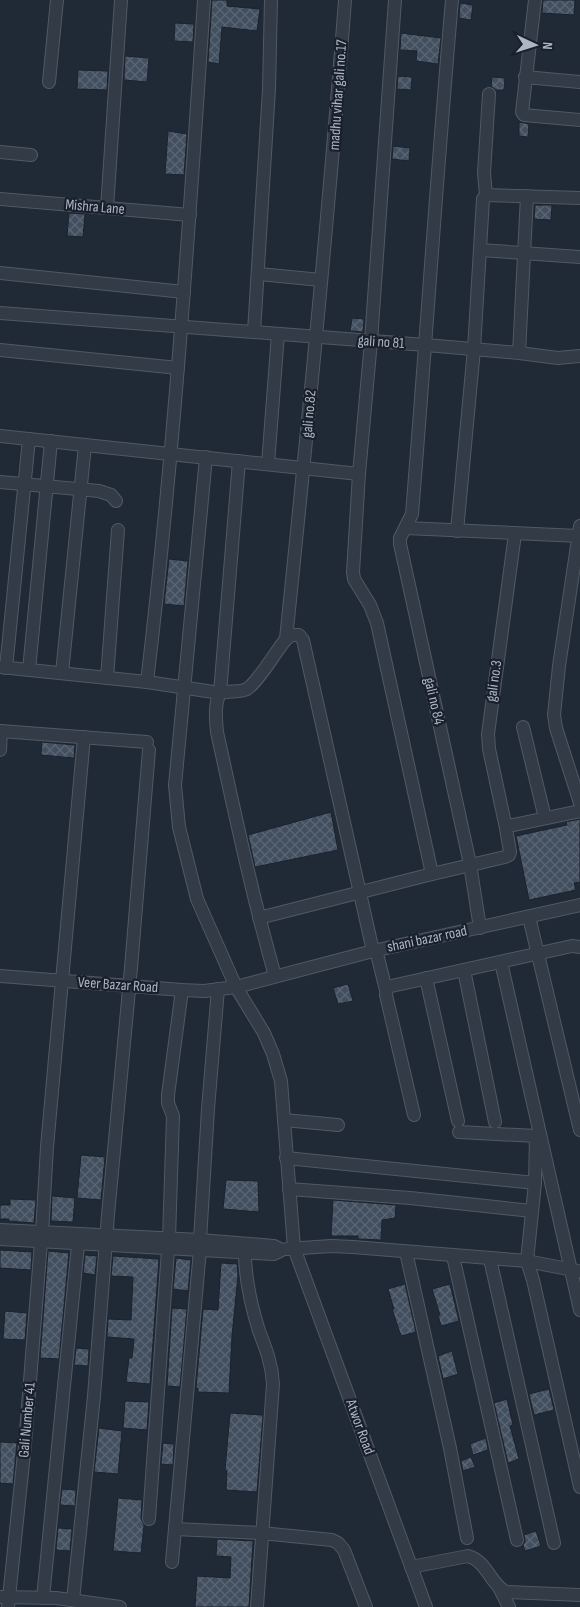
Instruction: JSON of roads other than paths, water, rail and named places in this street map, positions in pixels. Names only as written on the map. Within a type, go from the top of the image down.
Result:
[{"type":"street","points":[[49,82],[57,0]]},
{"type":"street","points":[[106,208],[121,0]]},
{"type":"street","points":[[148,682],[171,454],[190,215],[204,0]]},
{"type":"street","points":[[254,332],[270,89],[272,0]]},
{"type":"street","name":"madhu vihar gali no.17","points":[[330,189],[345,0]]},
{"type":"street","points":[[394,0],[353,572],[354,579],[370,606],[377,623],[432,874]]},
{"type":"street","points":[[452,0],[412,514],[403,533],[457,531],[515,534],[579,531],[559,666],[554,715],[556,728],[580,803]]},
{"type":"street","points":[[535,0],[521,105],[522,112],[524,115],[580,120]]},
{"type":"street","points":[[526,77],[580,82]]},
{"type":"street","points":[[457,531],[474,349],[482,202],[486,196],[484,173],[489,94]]},
{"type":"street","points":[[0,152],[31,155]]},
{"type":"street","name":"gali no.82","points":[[286,638],[330,189]]},
{"type":"street","points":[[486,196],[580,198]]},
{"type":"street","points":[[520,353],[527,196]]},
{"type":"street","name":"Mishra Lane","points":[[0,200],[190,215]]},
{"type":"street","points":[[480,250],[580,257]]},
{"type":"street","points":[[0,274],[184,292]]},
{"type":"street","points":[[259,274],[321,280]]},
{"type":"street","name":"gali no 81","points":[[0,313],[315,336],[520,353],[558,358],[580,356]]},
{"type":"street","points":[[268,464],[278,334]]},
{"type":"street","points":[[0,350],[178,368]]},
{"type":"street","points":[[0,436],[359,474]]},
{"type":"street","points":[[29,439],[3,667],[148,682],[220,693],[241,691],[252,685],[286,638],[292,635],[299,636],[303,640],[360,892],[386,990],[414,1115]]},
{"type":"street","points":[[29,670],[51,441]]},
{"type":"street","points":[[62,673],[85,445]]},
{"type":"street","name":"Atwor Road","points":[[206,457],[175,785],[179,827],[198,899],[236,986],[252,1010],[273,1054],[281,1081],[289,1189],[288,1249],[426,1607]]},
{"type":"street","points":[[239,461],[220,693],[217,705],[217,732],[259,918],[275,976]]},
{"type":"street","points":[[0,482],[99,490],[111,495],[116,501]]},
{"type":"street","points":[[108,678],[118,530]]},
{"type":"street","name":"gali no 84","points":[[403,533],[400,552],[470,864],[480,928]]},
{"type":"street","name":"gali no.3","points":[[470,864],[509,855],[510,848],[489,750],[488,734],[515,534]]},
{"type":"street","points":[[522,727],[545,818]]},
{"type":"street","points":[[0,750],[1,731],[84,737],[148,746],[94,1396],[73,1600]]},
{"type":"street","name":"Gali Number 41","points":[[6,1600],[25,1444],[47,1147],[84,737]]},
{"type":"street","points":[[506,828],[580,811]]},
{"type":"street","points":[[259,918],[470,864]]},
{"type":"street","name":"shani bazar road","points":[[236,986],[374,950],[580,905]]},
{"type":"street","points":[[529,917],[580,1130]]},
{"type":"street","points":[[386,990],[391,985],[572,946],[580,947]]},
{"type":"street","points":[[501,962],[576,1270],[580,1310]]},
{"type":"street","points":[[464,970],[495,1122]]},
{"type":"street","name":"Veer Bazar Road","points":[[0,976],[182,990],[218,989],[236,986]]},
{"type":"street","points":[[426,978],[458,1127],[536,1136],[535,1183],[527,1261],[533,1280],[580,1487]]},
{"type":"street","points":[[172,1562],[200,1245],[208,1109],[218,989]]},
{"type":"street","points":[[149,1519],[169,1244],[173,1116],[168,1103],[168,1095],[182,990]]},
{"type":"street","points":[[284,1120],[338,1125]]},
{"type":"street","points":[[286,1158],[535,1183]]},
{"type":"street","points":[[289,1189],[410,1198],[532,1212]]},
{"type":"street","points":[[0,1230],[78,1245],[106,1241]]},
{"type":"street","points":[[0,1239],[41,1238],[169,1244],[274,1246],[288,1249],[338,1247],[527,1261],[576,1270]]},
{"type":"street","points":[[42,1598],[78,1245]]},
{"type":"street","points":[[200,1245],[245,1253],[274,1254],[288,1249]]},
{"type":"street","points":[[406,1252],[468,1538]]},
{"type":"street","points":[[245,1253],[248,1292],[270,1360],[273,1378],[257,1607]]},
{"type":"street","points":[[453,1256],[517,1540]]},
{"type":"street","points":[[490,1259],[554,1543]]},
{"type":"street","points":[[175,1529],[261,1533],[332,1540],[338,1543],[349,1560],[366,1607]]},
{"type":"street","points":[[411,1566],[468,1556],[475,1558],[499,1587],[509,1607]]},
{"type":"street","points":[[499,1587],[506,1592],[580,1595]]},
{"type":"street","points":[[6,1600],[42,1598],[55,1602],[73,1600],[124,1607]]}]
